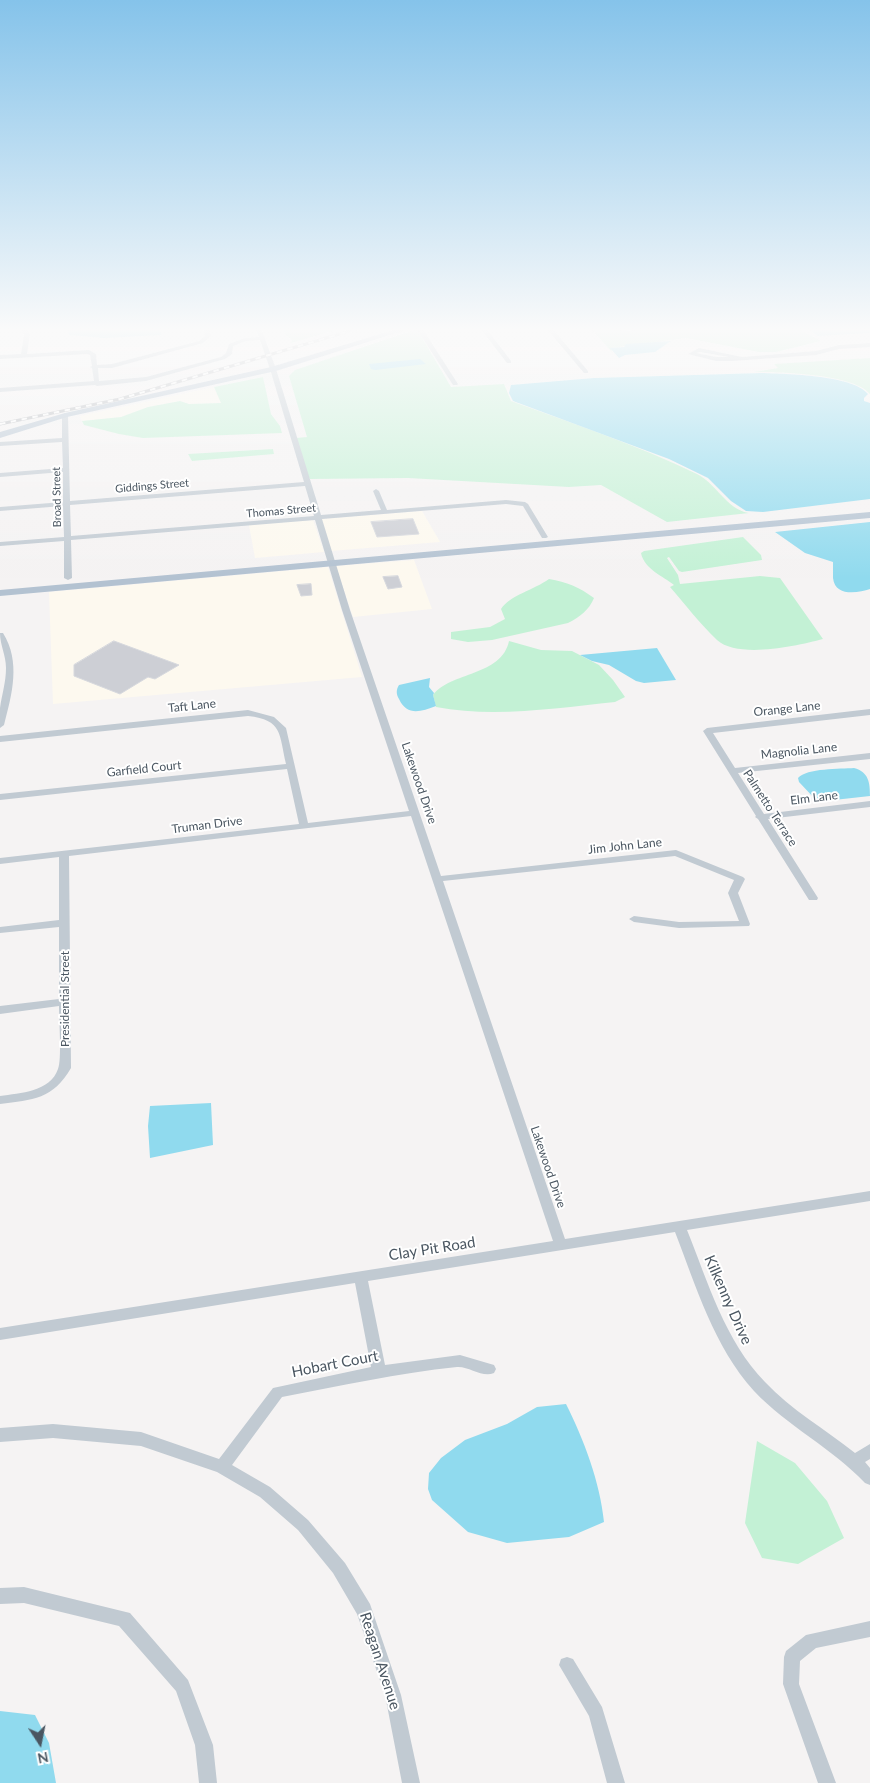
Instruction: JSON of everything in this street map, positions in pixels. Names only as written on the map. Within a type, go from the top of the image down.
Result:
[{"type":"main road","points":[[0,435],[82,411]]},
{"type":"main road","points":[[0,593],[544,537],[870,508]]},
{"type":"main road","points":[[0,584],[330,559],[464,552],[870,515]]},
{"type":"main road","points":[[554,544],[556,541],[562,540],[658,531],[669,526]]},
{"type":"main road","points":[[464,552],[488,546],[533,542],[544,537]]},
{"type":"street","name":"Lakewood Drive","points":[[285,411],[316,518],[561,1245]]},
{"type":"street","name":"Broad Street","points":[[65,415],[68,578]]},
{"type":"street","points":[[0,444],[66,440]]},
{"type":"street","points":[[0,476],[67,470]]},
{"type":"street","name":"Giddings Street","points":[[0,509],[306,484]]},
{"type":"street","points":[[376,491],[385,513]]},
{"type":"street","name":"Thomas Street","points":[[0,544],[506,502],[520,503],[528,507],[544,537]]},
{"type":"street","points":[[0,635],[9,651],[8,692],[0,725]]},
{"type":"street","name":"Orange Lane","points":[[706,731],[870,712]]},
{"type":"street","name":"Taft Lane","points":[[0,739],[248,713],[266,715],[276,721],[282,728],[304,826]]},
{"type":"street","name":"Palmetto Terrace","points":[[706,731],[813,898]]},
{"type":"street","name":"Magnolia Lane","points":[[731,771],[870,756]]},
{"type":"street","name":"Garfield Court","points":[[0,797],[291,766]]},
{"type":"street","name":"Elm Lane","points":[[760,817],[870,804]]},
{"type":"street","name":"Truman Drive","points":[[0,861],[416,813]]},
{"type":"street","name":"Jim John Lane","points":[[438,879],[676,853],[740,879],[733,893],[745,924],[679,926],[634,919]]},
{"type":"street","name":"Presidential Street","points":[[0,1100],[31,1095],[49,1088],[60,1079],[65,1068],[64,854]]},
{"type":"street","points":[[0,930],[64,923]]},
{"type":"street","points":[[0,1010],[65,1002]]},
{"type":"street","name":"Clay Pit Road","points":[[0,1334],[870,1196]]},
{"type":"street","name":"Kilkenny Drive","points":[[679,1226],[725,1337],[742,1366],[777,1404],[855,1461],[870,1478]]},
{"type":"street","points":[[361,1277],[379,1372]]},
{"type":"street","name":"Hobart Court","points":[[222,1467],[278,1392],[379,1372],[460,1360],[489,1369]]},
{"type":"street","name":"Reagan Avenue","points":[[0,1435],[53,1431],[141,1439],[222,1467],[264,1492],[303,1525],[339,1568],[364,1610],[393,1695],[410,1783]]},
{"type":"street","points":[[855,1461],[870,1451]]},
{"type":"street","points":[[0,1596],[24,1595],[124,1619],[182,1686],[204,1745],[208,1783]]},
{"type":"street","points":[[827,1783],[790,1684],[792,1657],[812,1641],[870,1629]]},
{"type":"street","points":[[567,1665],[596,1713],[616,1783]]},
{"type":"shaded area","points":[[102,411],[137,411],[121,417],[82,421],[80,416]]},
{"type":"shaded area","points":[[422,511],[440,542],[331,551],[321,519]]},
{"type":"shaded area","points":[[313,520],[324,552],[255,558],[249,525]]},
{"type":"shaded area","points":[[414,560],[432,609],[353,617],[336,566]]},
{"type":"shaded area","points":[[328,567],[362,677],[53,704],[49,592]]},
{"type":"green space","points":[[137,411],[270,411],[280,426],[282,433],[143,438],[84,425],[82,421],[121,417]]},
{"type":"green space","points":[[299,411],[539,411],[628,444],[697,474],[710,483],[734,507],[749,513],[667,522],[601,485],[569,487],[408,478],[310,479],[307,475],[296,438],[307,437]]},
{"type":"green space","points":[[273,449],[274,454],[192,461],[188,454]]},
{"type":"green space","points":[[743,537],[761,555],[762,560],[682,572],[679,571],[669,557],[667,558],[678,575],[680,584],[760,576],[780,578],[823,639],[768,649],[739,649],[727,646],[717,640],[670,587],[674,585],[650,568],[641,553],[644,551]]},
{"type":"green space","points":[[549,579],[573,586],[594,598],[590,606],[584,613],[568,623],[492,640],[468,642],[451,639],[451,632],[490,627],[505,619],[501,609],[505,604],[516,596]]},
{"type":"green space","points":[[509,641],[541,650],[572,651],[599,665],[625,697],[615,702],[526,711],[480,712],[436,707],[433,695],[451,682],[497,661]]},
{"type":"green space","points":[[757,1441],[795,1463],[827,1501],[844,1538],[798,1564],[762,1558],[745,1523]]},
{"type":"water","points":[[540,411],[870,411],[870,499],[763,512],[746,511],[731,501],[708,478],[669,459]]},
{"type":"water","points":[[870,522],[870,589],[859,592],[842,591],[838,588],[833,578],[833,562],[805,553],[775,532]]},
{"type":"water","points":[[657,648],[676,680],[644,683],[636,681],[609,665],[592,661],[580,655]]},
{"type":"water","points":[[430,678],[429,687],[434,693],[436,706],[419,711],[406,708],[397,695],[399,685]]},
{"type":"water","points":[[854,768],[866,775],[870,787],[870,796],[834,800],[815,799],[799,782],[798,778],[809,772]]},
{"type":"water","points":[[211,1103],[213,1145],[150,1158],[148,1126],[150,1106]]},
{"type":"water","points":[[566,1404],[579,1432],[595,1477],[604,1522],[569,1537],[507,1543],[468,1532],[432,1500],[428,1489],[429,1473],[441,1458],[465,1440],[507,1424],[537,1407]]},
{"type":"water","points":[[0,1711],[35,1715],[49,1743],[56,1783],[0,1783]]},
{"type":"building","points":[[413,519],[419,534],[377,537],[371,522]]},
{"type":"building","points":[[398,576],[402,587],[388,589],[383,577]]},
{"type":"building","points":[[311,584],[312,595],[301,596],[297,585]]},
{"type":"building","points":[[114,641],[179,665],[155,679],[148,677],[120,694],[74,676],[74,665]]},
{"type":"railway","points":[[0,424],[61,411]]}]
